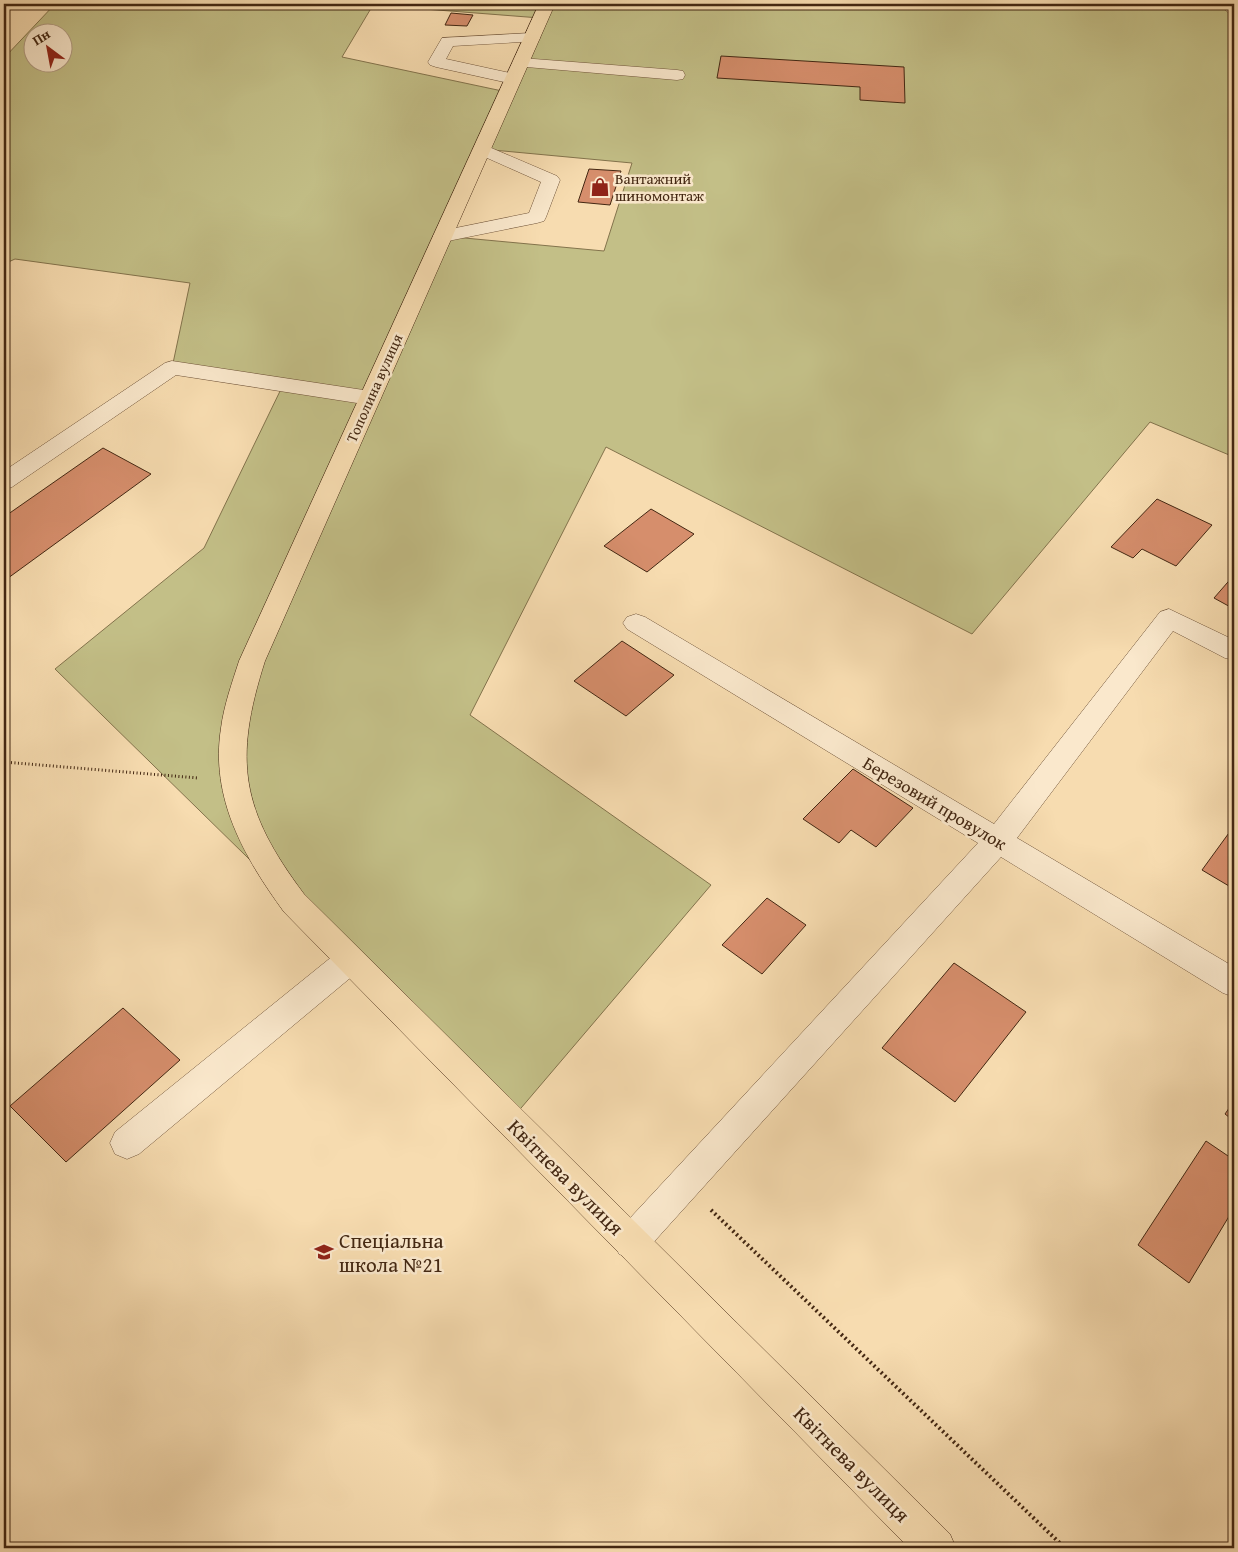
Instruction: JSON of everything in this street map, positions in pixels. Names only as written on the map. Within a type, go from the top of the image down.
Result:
[{"type":"main road","name":"Тополина вулиця","points":[[234,780],[232,749],[234,719],[241,689],[252,661],[547,4]]},
{"type":"main road","name":"Квітнева вулиця","points":[[234,780],[244,820],[253,844],[271,874],[294,903],[936,1548]]},
{"type":"street","points":[[1227,4],[1234,9]]},
{"type":"street","points":[[532,38],[448,41],[436,62],[517,71],[677,75]]},
{"type":"street","points":[[443,236],[537,217],[551,180],[482,149]]},
{"type":"street","points":[[4,482],[172,368],[370,398]]},
{"type":"street","points":[[631,1242],[998,841],[1169,618],[1234,651]]},
{"type":"street","name":"Березовий провулок","points":[[636,623],[1234,983]]},
{"type":"street","points":[[127,1143],[350,960]]},
{"type":"path","points":[[4,762],[234,780]]},
{"type":"path","points":[[684,1184],[1065,1548]]},
{"type":"shaded area","points":[[55,4],[452,4],[499,7],[501,4],[1234,4],[1234,457],[1150,422],[972,634],[606,447],[470,715],[711,885],[510,1121],[294,903],[55,669],[204,548],[283,385],[172,368],[190,283],[15,259],[4,264],[4,58],[22,39],[22,72],[72,72],[72,22],[38,22]],"holes":[[[373,5],[540,18],[507,92],[342,57]],[[482,149],[632,163],[604,251],[443,236]]]},
{"type":"building","points":[[451,13],[473,15],[467,26],[445,25]]},
{"type":"building","points":[[721,56],[904,67],[905,103],[860,100],[860,87],[717,78]]},
{"type":"building","points":[[589,169],[621,171],[610,205],[578,202]]},
{"type":"building","points":[[103,448],[151,474],[4,581],[4,517]]},
{"type":"building","points":[[1157,499],[1212,525],[1176,566],[1142,549],[1133,558],[1111,547]]},
{"type":"building","points":[[651,509],[694,534],[647,572],[604,546]]},
{"type":"building","points":[[1234,575],[1234,609],[1214,598]]},
{"type":"building","points":[[622,641],[674,675],[626,716],[574,681]]},
{"type":"building","points":[[853,769],[913,808],[876,847],[851,830],[839,843],[803,819]]},
{"type":"building","points":[[1234,826],[1234,889],[1202,870]]},
{"type":"building","points":[[767,898],[806,925],[762,974],[722,945]]},
{"type":"building","points":[[954,963],[1026,1012],[955,1102],[882,1048]]},
{"type":"building","points":[[123,1008],[180,1060],[66,1162],[10,1106]]},
{"type":"building","points":[[1234,1101],[1234,1121],[1225,1114]]},
{"type":"building","points":[[1206,1141],[1234,1160],[1234,1208],[1189,1283],[1138,1245]]},
{"type":"place","name":"Вантажний шиномонтаж","points":[[600,187]]},
{"type":"place","name":"Спеціальна школа №21","points":[[324,1252]]}]
